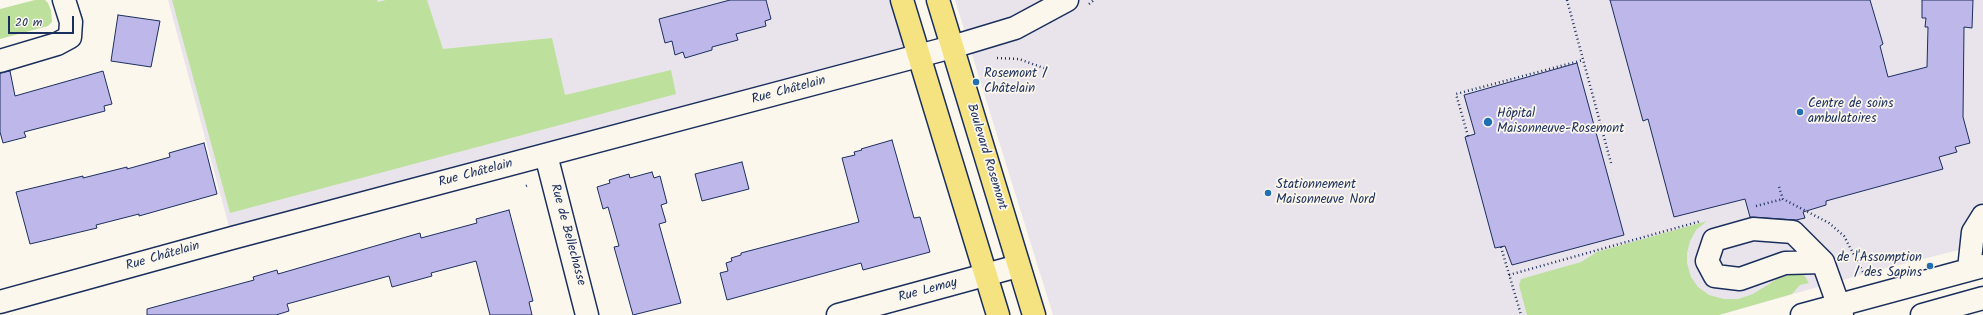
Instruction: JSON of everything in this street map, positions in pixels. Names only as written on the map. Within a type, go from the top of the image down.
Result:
[{"type":"main road","points":[[902,0],[998,315]]},
{"type":"main road","name":"Boulevard Rosemont","points":[[938,0],[1034,315]]},
{"type":"street","points":[[0,61],[57,44],[70,37],[71,22],[64,0]]},
{"type":"street","name":"Rue Châtelain","points":[[0,300],[952,47],[1015,28],[1067,0]]},
{"type":"street","name":"Rue de Bellechasse","points":[[546,155],[587,315]]},
{"type":"street","points":[[1802,315],[1840,310],[1976,268],[1973,232],[1983,216]]},
{"type":"street","points":[[1823,262],[1840,310]]},
{"type":"street","name":"Rue Lemay","points":[[838,315],[1018,266]]},
{"type":"street","points":[[1922,315],[1983,298]]},
{"type":"path","points":[[1567,0],[1611,163]]},
{"type":"path","points":[[989,57],[1018,59],[1049,70]]},
{"type":"path","points":[[1468,136],[1456,94],[1583,60]]},
{"type":"path","points":[[1779,187],[1783,199]]},
{"type":"path","points":[[1752,207],[1783,199],[1819,217],[1844,236],[1865,276]]},
{"type":"path","points":[[1509,275],[1707,220]]},
{"type":"path","points":[[1500,247],[1521,315]]},
{"type":"shaded area","points":[[168,0],[901,0],[918,56],[232,238]]},
{"type":"shaded area","name":"Hôpital Maisonneuve-Rosemont","points":[[955,0],[1983,0],[1983,244],[1871,272],[1719,315],[1053,315]]},
{"type":"green space","points":[[35,0],[45,0],[48,3],[51,10],[52,22],[48,26],[0,39],[0,9]]},
{"type":"green space","points":[[172,0],[377,0],[378,2],[386,0],[427,0],[443,49],[552,38],[565,95],[671,70],[676,94],[230,213]]},
{"type":"green space","points":[[1707,221],[1696,230],[1690,241],[1687,253],[1687,263],[1691,277],[1698,287],[1709,295],[1724,299],[1738,299],[1753,294],[1777,279],[1795,273],[1804,275],[1809,283],[1800,285],[1792,294],[1719,315],[1527,315],[1519,285],[1521,279],[1581,262],[1597,252]]},
{"type":"building","points":[[730,0],[766,0],[771,19],[765,21],[766,26],[736,34],[738,40],[712,47],[712,50],[685,58],[683,52],[675,55],[672,41],[665,43],[659,19]]},
{"type":"building","name":"Centre de soins ambulatoires","points":[[1610,0],[1870,0],[1883,44],[1880,46],[1888,77],[1927,67],[1928,27],[1925,27],[1926,18],[1922,18],[1922,0],[1973,0],[1972,28],[1964,27],[1963,117],[1970,143],[1955,147],[1957,152],[1939,157],[1943,169],[1826,201],[1826,205],[1803,212],[1805,218],[1796,220],[1750,217],[1745,199],[1674,217],[1648,119],[1643,121]]},
{"type":"building","points":[[118,15],[160,21],[151,67],[111,61]]},
{"type":"building","points":[[1577,63],[1624,235],[1512,265],[1505,246],[1495,248],[1465,137],[1475,134],[1464,95]]},
{"type":"building","points":[[10,71],[15,96],[103,71],[112,104],[104,106],[105,111],[24,132],[26,137],[3,143],[0,132],[0,73]]},
{"type":"building","points":[[892,140],[914,218],[920,217],[930,252],[863,270],[861,263],[727,300],[720,273],[728,271],[726,263],[732,261],[731,258],[741,255],[741,253],[859,222],[842,158],[855,155],[854,152],[862,150],[861,149]]},
{"type":"building","points":[[204,143],[217,194],[139,216],[139,214],[96,225],[97,228],[30,244],[16,192],[83,176],[83,178],[127,167],[127,169],[170,157],[169,153]]},
{"type":"building","points":[[742,162],[749,189],[702,201],[695,174]]},
{"type":"building","points":[[652,172],[654,178],[660,176],[667,203],[661,205],[666,222],[659,224],[681,303],[633,315],[614,247],[619,246],[608,207],[603,209],[597,187],[610,183],[609,180],[629,174],[630,178]]},
{"type":"building","points":[[509,210],[533,301],[529,302],[532,315],[490,315],[476,261],[431,273],[432,276],[392,287],[389,276],[287,304],[289,311],[276,315],[147,315],[147,309],[254,280],[253,277],[277,270],[278,274],[420,233],[421,238],[477,223],[476,219]]},
{"type":"place","name":"Rosemont / Châtelain","points":[[976,82]]},
{"type":"place","name":"Centre de soins ambulatoires","points":[[1800,112]]},
{"type":"place","name":"Hôpital Maisonneuve-Rosemont","points":[[1488,122]]},
{"type":"place","name":"Stationnement Maisonneuve Nord","points":[[1268,193]]},
{"type":"place","name":"de l'Assomption / des Sapins","points":[[1930,266]]}]
